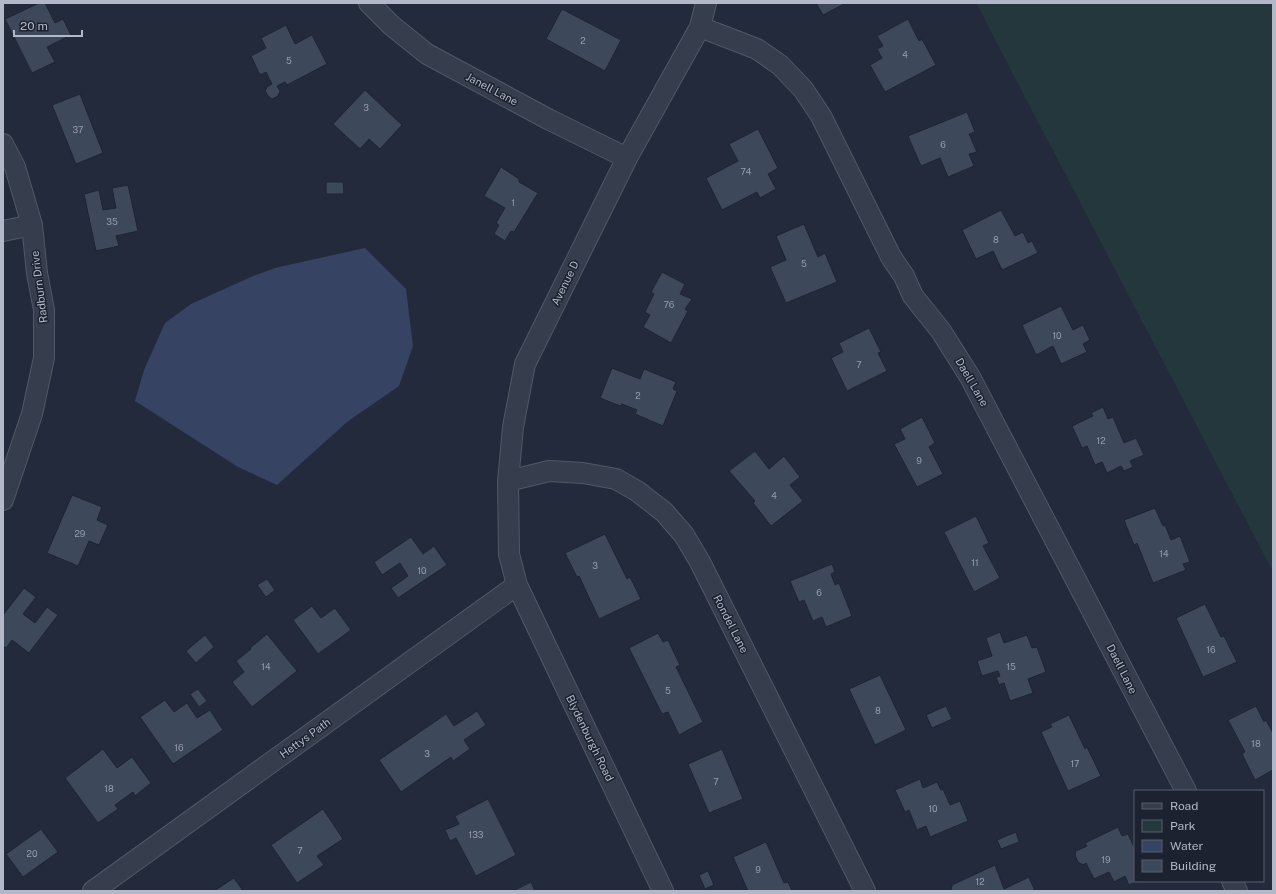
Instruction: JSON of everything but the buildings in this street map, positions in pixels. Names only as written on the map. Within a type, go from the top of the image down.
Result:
[{"type":"street","name":"Janell Lane","points":[[369,3],[391,25],[427,54],[548,119],[627,158]]},
{"type":"street","name":"Avenue D","points":[[517,585],[509,554],[508,481],[513,427],[525,364],[627,158],[700,27],[706,3]]},
{"type":"street","name":"Daell Lane","points":[[700,27],[757,49],[780,65],[803,89],[815,106],[891,257],[904,276],[913,296],[941,331],[970,377],[1185,790]]},
{"type":"street","name":"Radburn Drive","points":[[3,144],[15,167],[32,225],[37,273],[44,310],[44,358],[32,414],[3,500]]},
{"type":"street","points":[[3,231],[32,225]]},
{"type":"street","name":"Rondel Lane","points":[[508,481],[549,471],[583,473],[616,479],[637,491],[664,512],[684,535],[700,562],[865,891]]},
{"type":"street","name":"Hettys Path","points":[[93,891],[517,585]]},
{"type":"street","name":"Blydenburgh Road","points":[[517,585],[664,891]]},
{"type":"street","points":[[1232,882],[1237,891]]},
{"type":"green space","points":[[976,3],[1273,3],[1273,572]]},
{"type":"water","points":[[365,248],[406,289],[413,346],[399,386],[347,422],[277,485],[238,467],[135,401],[144,370],[165,323],[191,304],[253,276],[275,268]]}]
